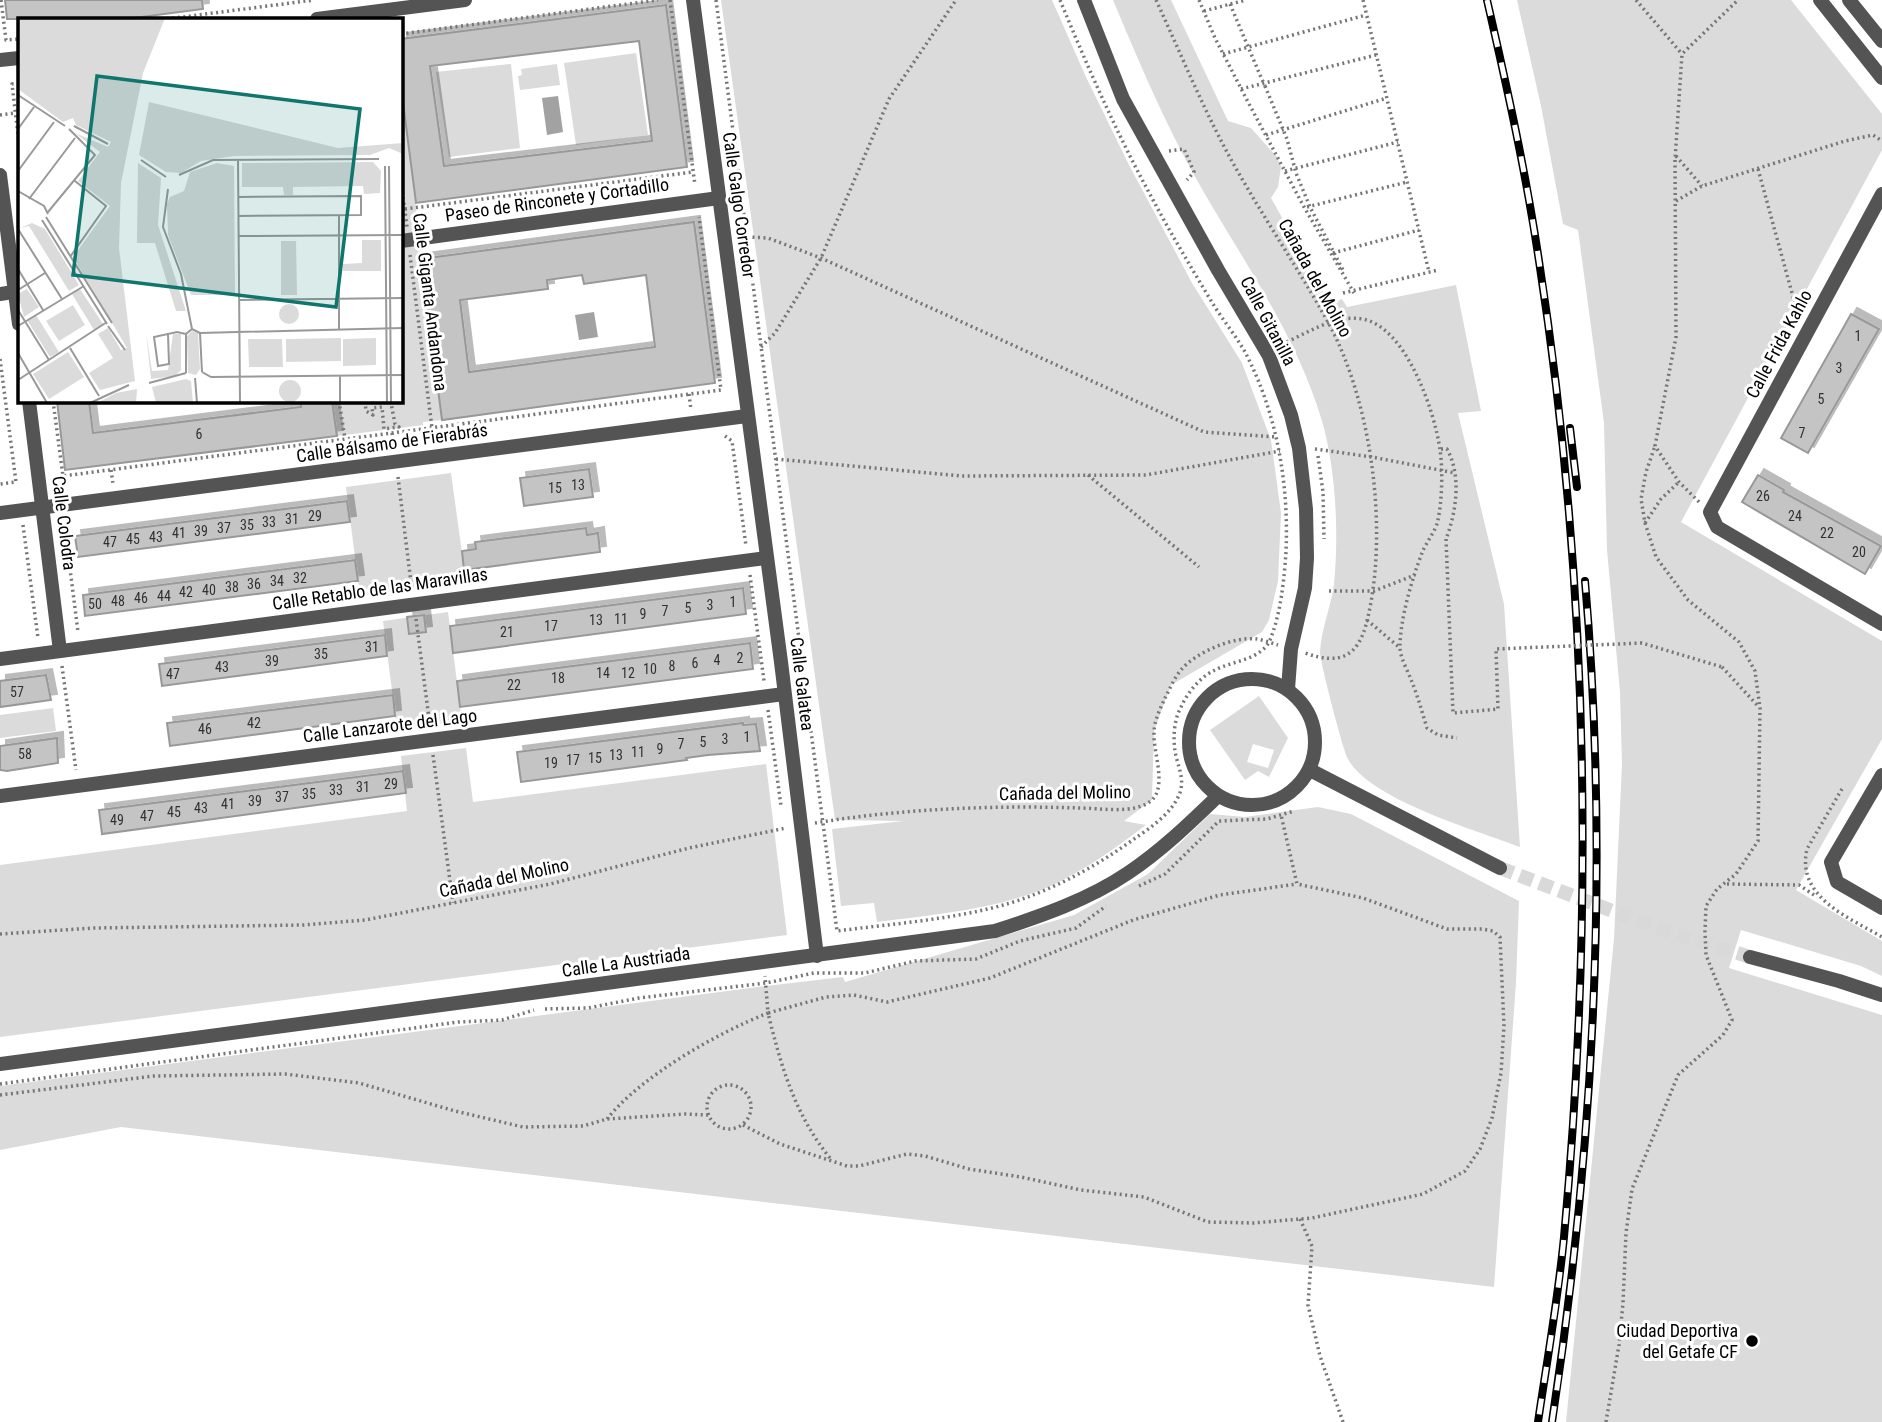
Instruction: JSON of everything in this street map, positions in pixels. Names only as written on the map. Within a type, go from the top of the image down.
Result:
[{"type":"street","points":[[325,18],[465,0]]},
{"type":"street","name":"Calle Galgo Corredor","points":[[693,0],[747,416]]},
{"type":"street","name":"Calle Gitanilla","points":[[1084,0],[1123,99],[1269,356],[1291,415],[1306,509],[1307,558],[1305,588],[1291,649],[1288,689]]},
{"type":"street","points":[[1820,0],[1882,78]]},
{"type":"street","points":[[1849,0],[1882,41]]},
{"type":"street","points":[[0,60],[18,58]]},
{"type":"street","points":[[0,175],[11,292],[18,320]]},
{"type":"street","name":"Calle Frida Kahlo","points":[[1710,512],[1882,194]]},
{"type":"street","name":"Paseo de Rinconete y Cortadillo","points":[[405,240],[719,198]]},
{"type":"street","name":"Calle Colodra","points":[[29,402],[60,651]]},
{"type":"street","name":"Calle Bálsamo de Fierabrás","points":[[0,513],[747,416]]},
{"type":"street","name":"Calle Galatea","points":[[747,416],[817,956]]},
{"type":"street","points":[[1710,512],[1717,527],[1882,624]]},
{"type":"street","name":"Calle Retablo de las Maravillas","points":[[0,659],[766,558]]},
{"type":"street","points":[[1251,678],[1268,680],[1288,689],[1306,708],[1315,728],[1315,754],[1310,770],[1293,791],[1273,802],[1261,805],[1239,804],[1218,796],[1196,773],[1189,751],[1189,729],[1200,704],[1216,689],[1229,682],[1251,678]]},
{"type":"street","name":"Calle Lanzarote del Lago","points":[[0,796],[784,694]]},
{"type":"street","points":[[1310,770],[1500,867]]},
{"type":"street","points":[[1882,775],[1831,862],[1837,883],[1882,908]]},
{"type":"street","name":"Calle La Austriada","points":[[0,1064],[995,931],[1053,912],[1128,873],[1176,835],[1218,796]]},
{"type":"street","points":[[1750,957],[1882,995]]},
{"type":"path","points":[[174,18],[314,0]]},
{"type":"path","points":[[402,34],[657,0]]},
{"type":"path","points":[[53,402],[62,476],[721,390],[670,0]]},
{"type":"path","points":[[716,0],[837,931],[961,914],[1030,896],[1091,868],[1152,826],[1172,806],[1180,793],[1182,782],[1174,750],[1174,727],[1179,709],[1188,694],[1213,670],[1248,658],[1261,651],[1269,642],[1284,584],[1286,493],[1276,437],[1268,411],[1245,353],[1183,255],[1129,156],[1106,110],[1060,0]]},
{"type":"path","points":[[761,347],[775,332],[821,258],[888,99],[956,0]]},
{"type":"path","name":"Cañada del Molino","points":[[0,934],[94,928],[303,925],[365,920],[550,884],[689,848],[800,825],[982,808],[1138,807],[1152,800],[1158,789],[1154,731],[1160,710],[1182,669],[1198,655],[1226,643],[1256,639],[1321,659],[1340,659],[1354,650],[1364,631],[1374,591],[1376,531],[1371,457],[1351,379],[1328,324],[1233,163],[1156,0]]},
{"type":"path","points":[[1199,0],[1241,89],[1354,292]]},
{"type":"path","points":[[1204,11],[1246,0]]},
{"type":"path","points":[[1363,0],[1429,272]]},
{"type":"path","points":[[1636,0],[1682,54]]},
{"type":"path","points":[[1606,1422],[1619,1345],[1626,1233],[1632,1189],[1678,1075],[1723,1035],[1732,1020],[1706,954],[1706,906],[1717,889],[1736,874],[1758,841],[1760,708],[1755,671],[1739,642],[1688,600],[1656,557],[1645,523],[1641,499],[1655,446],[1676,337],[1675,156],[1682,54],[1738,0]]},
{"type":"path","points":[[1,4],[6,40],[18,38]]},
{"type":"path","points":[[1230,4],[1283,130],[1307,207]]},
{"type":"path","points":[[1223,54],[1366,15]]},
{"type":"path","points":[[1241,89],[1376,55]]},
{"type":"path","points":[[18,83],[12,84],[18,136]]},
{"type":"path","points":[[1266,135],[1387,98]]},
{"type":"path","points":[[0,115],[15,113]]},
{"type":"path","points":[[1675,201],[1702,186],[1845,141],[1873,135],[1882,141]]},
{"type":"path","points":[[1285,170],[1398,142]]},
{"type":"path","points":[[1169,151],[1184,149],[1194,172],[1190,175]]},
{"type":"path","points":[[1675,156],[1702,186]]},
{"type":"path","points":[[1758,169],[1804,338]]},
{"type":"path","points":[[405,209],[693,172]]},
{"type":"path","points":[[1307,207],[1407,182]]},
{"type":"path","name":"Calle Giganta Andandona","points":[[402,187],[405,240],[432,428]]},
{"type":"path","points":[[1332,254],[1419,230]]},
{"type":"path","points":[[747,237],[768,238],[821,258],[1204,432],[1276,437]]},
{"type":"path","points":[[1343,293],[1438,270]]},
{"type":"path","points":[[1282,344],[1349,318],[1361,318],[1381,325],[1388,331],[1414,372],[1429,405],[1440,449],[1438,521],[1422,551],[1406,607],[1400,648],[1427,728],[1438,735],[1457,738]]},
{"type":"path","points":[[0,359],[16,482],[0,484]]},
{"type":"path","points":[[689,394],[693,423]]},
{"type":"path","points":[[339,402],[345,439]]},
{"type":"path","points":[[365,402],[366,411],[373,415],[372,408],[382,407],[384,429],[399,427],[395,424],[391,403],[388,402]]},
{"type":"path","points":[[392,433],[414,604]]},
{"type":"path","points":[[1655,446],[1679,482],[1710,512]]},
{"type":"path","points":[[775,458],[961,476],[1146,475],[1298,448],[1371,457],[1455,473]]},
{"type":"path","points":[[1440,449],[1447,449],[1455,473],[1455,516],[1446,540],[1453,712],[1498,709],[1496,649],[1642,643],[1721,667],[1760,708]]},
{"type":"path","points":[[1088,475],[1199,567]]},
{"type":"path","points":[[1645,523],[1661,499],[1679,482]]},
{"type":"path","points":[[77,519],[64,521],[80,648]]},
{"type":"path","points":[[12,527],[24,525],[40,654]]},
{"type":"path","points":[[1329,591],[1374,591],[1415,575]]},
{"type":"path","points":[[1367,620],[1400,648]]},
{"type":"path","points":[[60,651],[78,786]]},
{"type":"path","points":[[1219,821],[1267,819],[1294,811]]},
{"type":"path","points":[[1281,815],[1297,884]]},
{"type":"path","points":[[1724,883],[1799,885],[1825,902]]},
{"type":"path","points":[[607,1119],[620,1102],[670,1066],[742,1023],[768,1013],[826,997],[854,995],[887,1002],[990,978],[1133,920],[1220,895],[1297,884],[1363,898],[1447,929],[1493,931],[1500,937],[1504,1026],[1501,1073],[1492,1118],[1480,1149],[1465,1171],[1423,1194],[1300,1219],[1253,1223],[1208,1222],[1144,1197],[1081,1190],[969,1169],[925,1156],[907,1154],[859,1166],[847,1166],[798,1151],[743,1125]]},
{"type":"path","points":[[763,963],[768,1013],[784,1077],[816,1140],[831,1159]]},
{"type":"path","points":[[0,1096],[154,1076],[285,1074],[359,1083],[455,1111],[523,1127],[583,1126],[607,1119],[708,1115]]},
{"type":"path","points":[[730,1084],[744,1090],[751,1103],[748,1118],[743,1125],[735,1128],[721,1127],[708,1115],[708,1102],[716,1089],[730,1084]]},
{"type":"path","points":[[1300,1219],[1312,1246],[1308,1305],[1320,1356],[1343,1422]]},
{"type":"shaded area","points":[[721,0],[1052,0],[1129,165],[1192,283],[1242,363],[1271,440],[1281,513],[1278,581],[1269,620],[1262,632],[1171,685],[1154,731],[1152,800],[1124,821],[1146,825],[1083,869],[1022,897],[960,911],[877,922],[874,903],[841,906],[832,829],[903,821],[835,820]]},
{"type":"shaded area","points":[[1113,0],[1171,0],[1228,121],[1251,128],[1277,157],[1281,167],[1278,187],[1271,198],[1330,303],[1342,299],[1347,307],[1456,285],[1481,411],[1458,413],[1504,604],[1520,847],[1400,800],[1360,774],[1348,759],[1320,652],[1334,584],[1336,545],[1333,481],[1322,421],[1298,358],[1283,328],[1174,138]]},
{"type":"shaded area","points":[[1517,0],[1791,0],[1882,114],[1882,150],[1681,522],[1882,641],[1882,739],[1796,890],[1882,941],[1882,976],[1861,966],[1741,930],[1729,968],[1882,1015],[1882,1422],[1566,1422],[1614,939],[1622,764],[1620,692],[1607,550],[1604,423],[1578,230],[1563,224],[1541,106]]},
{"type":"shaded area","points":[[636,53],[648,135],[576,145],[564,63]]},
{"type":"shaded area","points":[[511,64],[520,148],[449,157],[436,72]]},
{"type":"shaded area","points":[[557,64],[560,85],[520,90],[518,76],[522,75],[521,69]]},
{"type":"shaded area","points":[[402,95],[442,420],[337,436],[332,402],[402,402]]},
{"type":"shaded area","points":[[558,96],[563,132],[547,135],[542,98]]},
{"type":"shaded area","points":[[594,312],[598,337],[579,340],[575,315]]},
{"type":"shaded area","points":[[451,473],[466,582],[360,596],[346,487]]},
{"type":"shaded area","points":[[448,612],[462,721],[397,729],[383,621]]},
{"type":"shaded area","points":[[1259,696],[1288,738],[1269,777],[1258,771],[1245,780],[1210,730]],"holes":[[[1253,744],[1274,750],[1268,768],[1247,762]]]},
{"type":"shaded area","points":[[53,708],[56,731],[0,738],[0,715]]},
{"type":"shaded area","points":[[466,748],[473,802],[766,764],[787,935],[0,1037],[0,865],[407,811],[401,756]]},
{"type":"shaded area","points":[[1318,807],[1351,814],[1519,901],[1516,983],[1494,1287],[121,1127],[0,1150],[0,1086],[758,987],[843,977],[845,982],[1074,915],[1148,874],[1210,814],[1245,817]]},
{"type":"building","points":[[5,0],[202,0],[203,9],[134,18],[7,19]]},
{"type":"building","points":[[666,5],[687,167],[416,203],[402,95],[402,39]],"holes":[[[639,41],[652,141],[444,166],[430,66]]]},
{"type":"building","points":[[694,222],[715,383],[442,420],[421,259]],"holes":[[[582,275],[584,284],[646,275],[655,347],[469,372],[460,300],[548,289],[547,280]]]},
{"type":"building","points":[[1851,314],[1879,329],[1808,453],[1781,438]]},
{"type":"building","points":[[57,402],[89,402],[93,433],[301,407],[300,402],[332,402],[337,436],[65,470]]},
{"type":"building","points":[[589,469],[593,497],[524,506],[520,478]]},
{"type":"building","points":[[1758,475],[1784,490],[1783,492],[1881,546],[1865,574],[1742,502]]},
{"type":"building","points":[[347,501],[350,522],[78,557],[75,536]]},
{"type":"building","points":[[586,528],[587,535],[598,533],[600,552],[464,570],[462,551],[476,549],[475,542]]},
{"type":"building","points":[[355,560],[358,581],[85,616],[83,595]]},
{"type":"building","points":[[743,588],[746,614],[453,653],[450,626]]},
{"type":"building","points":[[424,615],[426,632],[409,634],[407,617]]},
{"type":"building","points":[[385,635],[387,656],[162,686],[159,664]]},
{"type":"building","points":[[750,643],[753,669],[460,707],[457,681]]},
{"type":"building","points":[[46,675],[51,700],[0,707],[0,681]]},
{"type":"building","points":[[393,695],[395,716],[170,746],[167,723]]},
{"type":"building","points":[[743,723],[756,724],[760,751],[708,755],[521,782],[517,752]]},
{"type":"building","points":[[57,738],[58,763],[0,770],[0,746]]},
{"type":"building","points":[[403,771],[406,793],[102,834],[99,810]]},
{"type":"tunnel","points":[[1500,868],[1652,926],[1750,957]]},
{"type":"railway","points":[[1487,0],[1528,195],[1556,382],[1577,626],[1582,748],[1580,993],[1574,1115],[1562,1260],[1538,1422]]},
{"type":"railway","points":[[1570,428],[1577,487]]},
{"type":"railway","points":[[1552,1422],[1578,1213],[1593,1002],[1596,791],[1585,581]]},
{"type":"place","name":"Ciudad Deportiva del Getafe CF","points":[[1752,1341]]}]
